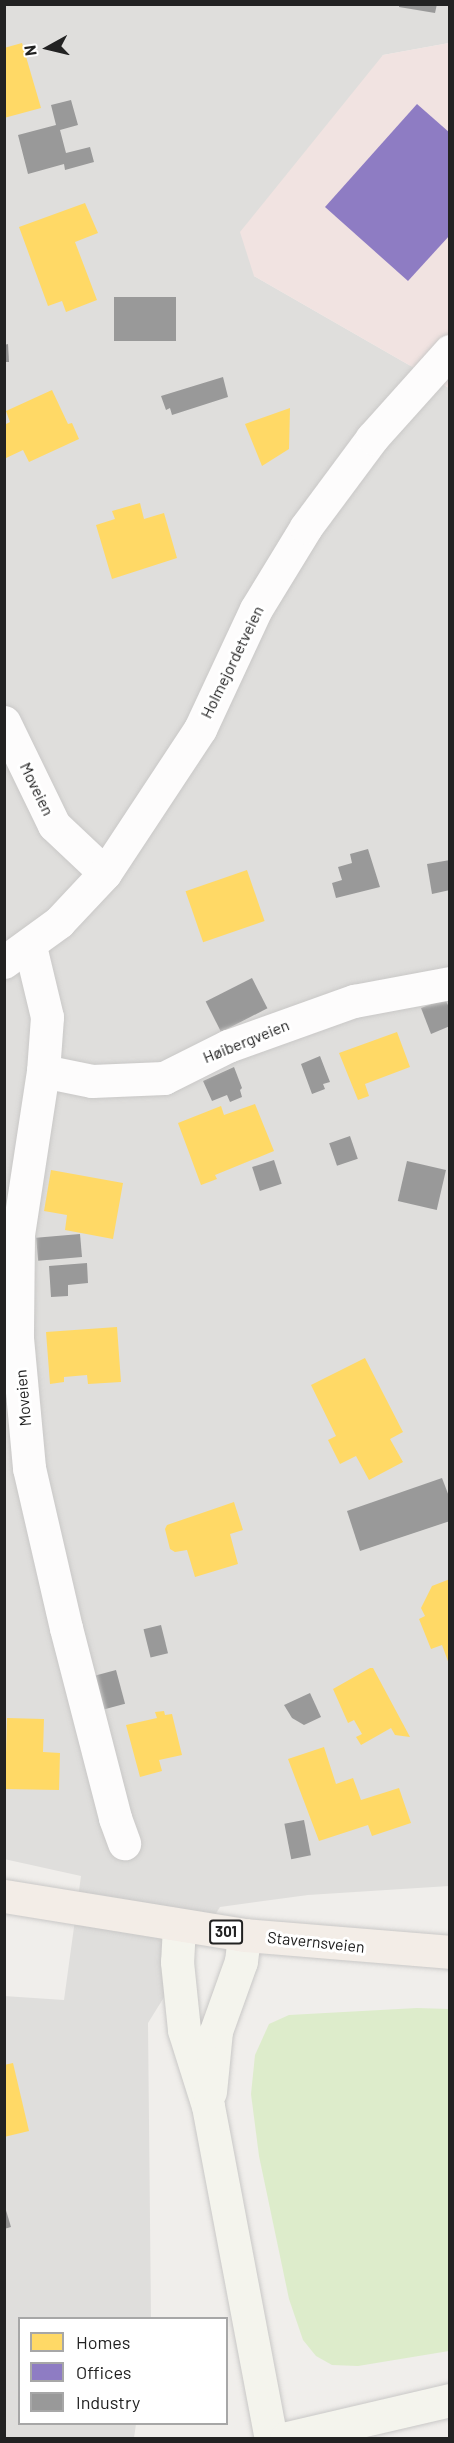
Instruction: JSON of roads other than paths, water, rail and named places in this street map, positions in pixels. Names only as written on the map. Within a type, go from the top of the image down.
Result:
[{"type":"main road","name":"Stavernsveien","points":[[4,1896],[244,1935],[450,1952]]},
{"type":"main road","points":[[179,1926],[177,1962],[184,2030],[208,2106],[271,2439]]},
{"type":"main road","points":[[208,2106],[216,2031],[241,1961],[244,1935]]},
{"type":"main road","points":[[287,2439],[450,2400]]},
{"type":"street","name":"Holmejordetveien","points":[[17,954],[59,922],[105,873],[200,729],[256,609],[306,527],[372,438],[450,351]]},
{"type":"street","name":"Moveien","points":[[4,722],[54,825],[105,873]]},
{"type":"street","name":"Moveien","points":[[17,954],[47,1017],[43,1071],[18,1235],[17,1338],[29,1468],[66,1628],[115,1818],[124,1843]]},
{"type":"street","name":"Høibergveien","points":[[43,1071],[93,1081],[164,1078],[228,1046],[354,1001],[450,983]]}]
